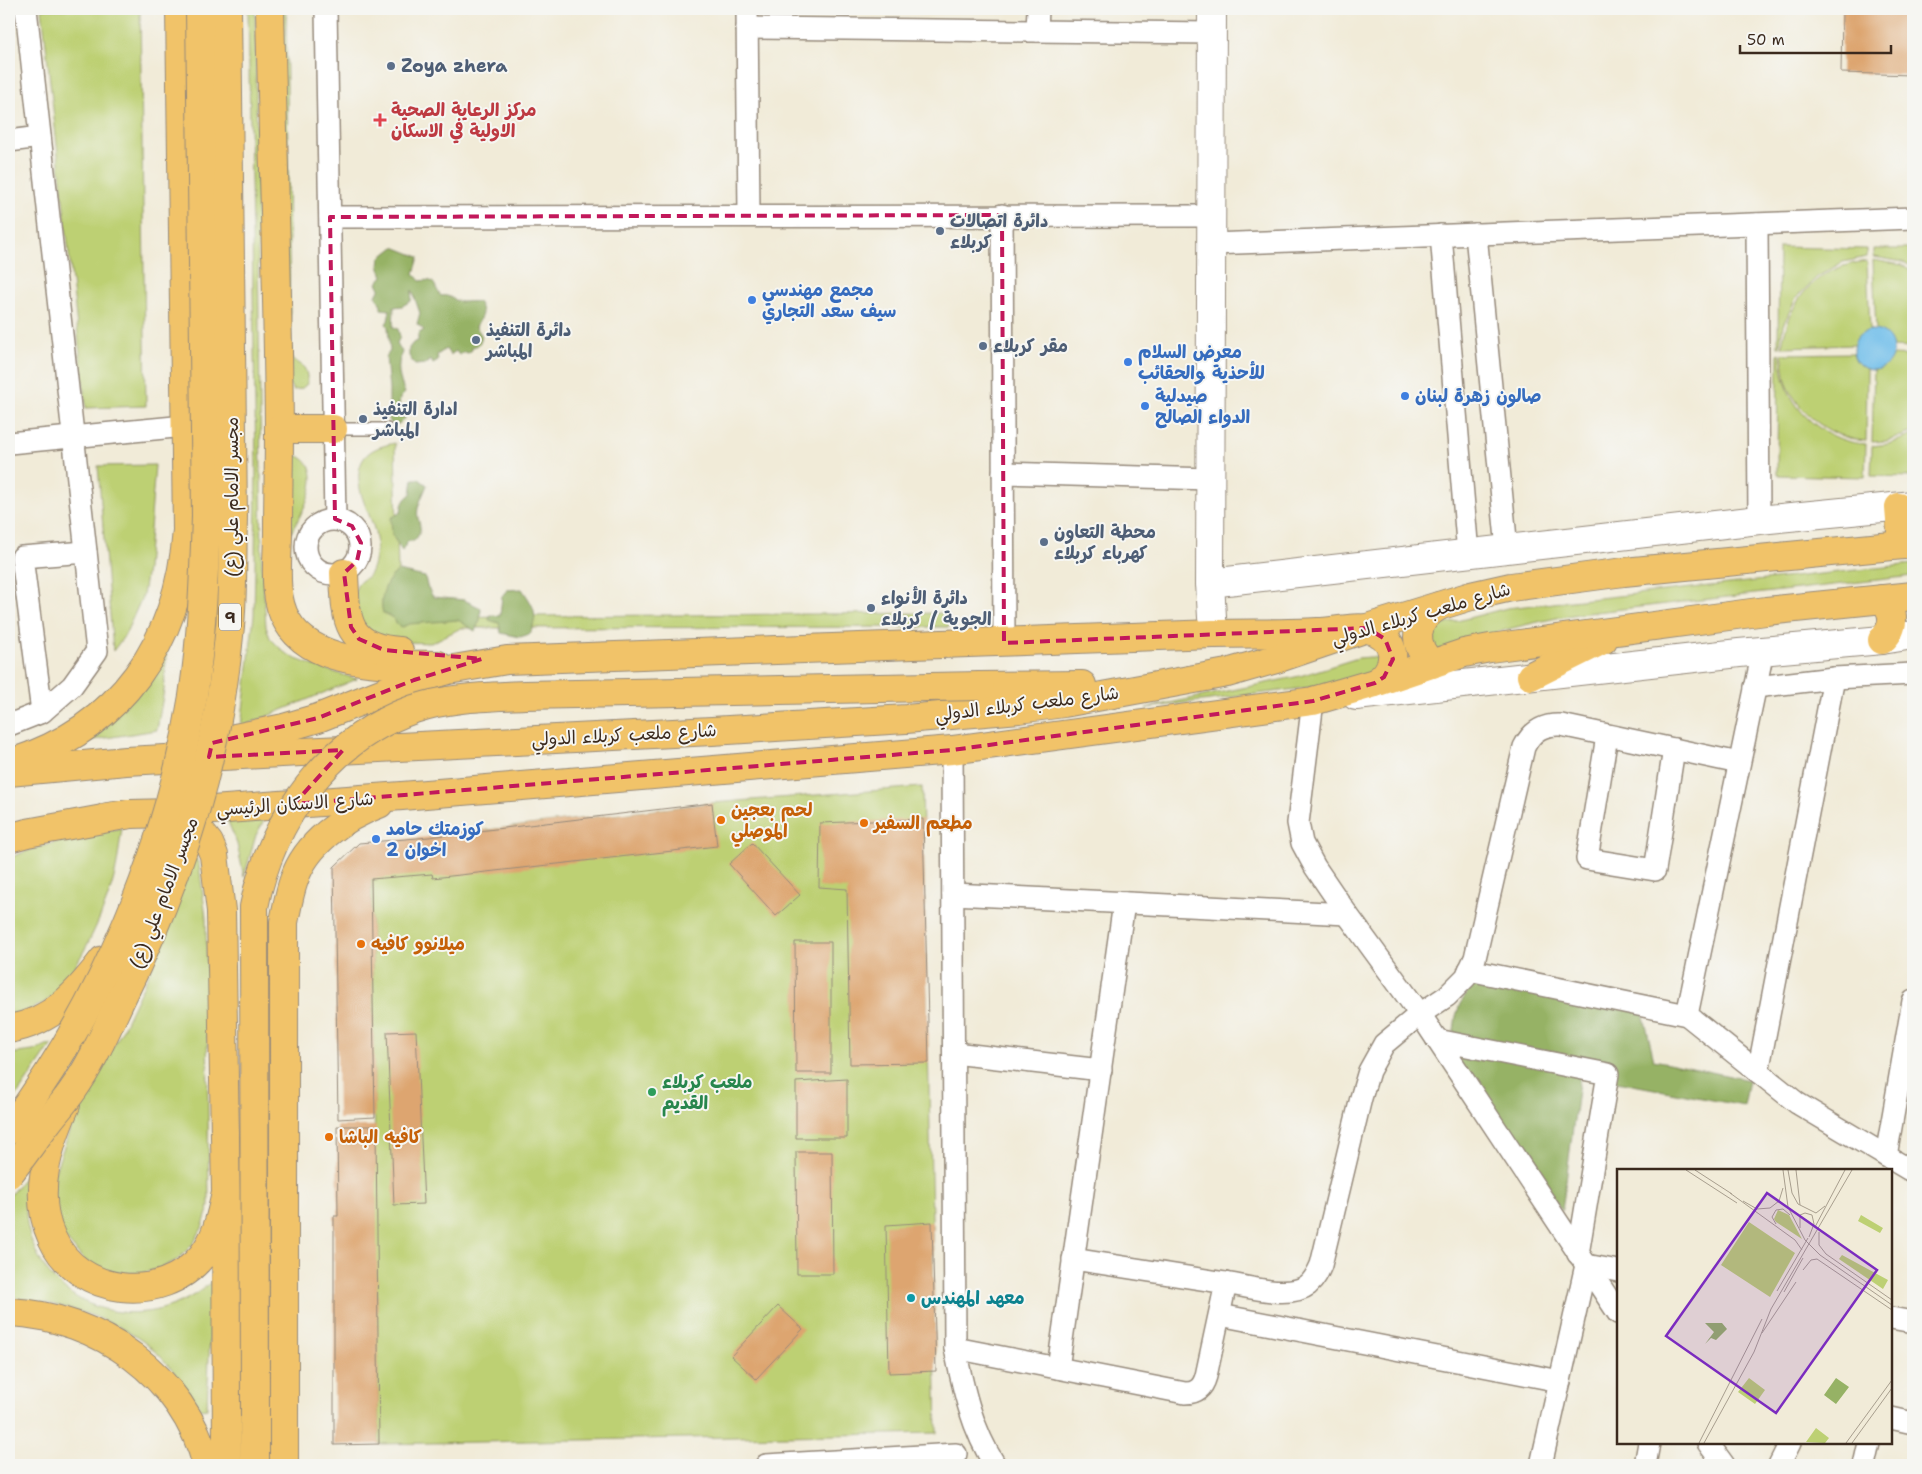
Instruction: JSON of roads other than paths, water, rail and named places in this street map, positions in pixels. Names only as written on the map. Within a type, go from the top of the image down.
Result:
[{"type":"main road","points":[[9,764],[56,745],[81,730],[104,712],[122,694],[153,653],[174,606],[185,556],[186,530],[180,9]]},
{"type":"main road","name":"مجسر الامام علي (ع)","points":[[9,1130],[39,1088],[72,1035],[99,984],[119,939],[154,851],[182,753],[192,698],[201,635],[206,516],[200,9]]},
{"type":"main road","name":"مجسر الامام علي (ع)","points":[[9,1174],[73,1090],[86,1069],[141,959],[173,879],[190,829],[204,778],[217,714],[226,659],[232,602],[233,517],[227,9]]},
{"type":"main road","points":[[270,9],[279,429],[279,593],[283,613],[295,632],[313,645],[333,655],[355,661],[384,664],[466,665],[507,660],[1213,634],[1317,632],[1367,628],[1385,639],[1391,648],[1393,658],[1390,669],[1384,677],[1375,683]]},
{"type":"main road","points":[[279,429],[333,429]]},
{"type":"main road","points":[[1906,506],[1908,544]]},
{"type":"main road","name":"شارع ملعب كربلاء الدولي","points":[[126,761],[712,731],[906,719],[1055,704],[1227,674],[1367,628],[1471,596],[1511,586],[1624,572],[1908,544]]},
{"type":"main road","points":[[344,572],[345,604],[351,627],[359,639],[368,645],[384,650],[507,660]]},
{"type":"main road","name":"شارع ملعب كربلاء الدولي","points":[[402,796],[952,750],[1313,701],[1375,683],[1464,653],[1490,648],[1766,612],[1913,596]]},
{"type":"main road","points":[[1882,599],[1890,610],[1892,623],[1890,630],[1882,640]]},
{"type":"main road","points":[[1913,600],[1910,610],[1913,620]]},
{"type":"main road","points":[[1432,664],[1420,648],[1419,628],[1423,619],[1430,611],[1439,606]]},
{"type":"main road","points":[[1531,676],[1622,630]]},
{"type":"main road","points":[[9,772],[126,761],[284,728],[318,718],[414,680],[466,665]]},
{"type":"main road","points":[[255,1465],[254,907],[265,866],[283,823],[300,796],[328,765],[358,740],[396,716],[436,703],[473,697],[1080,685],[1204,678]]},
{"type":"main road","points":[[284,1465],[283,973],[284,922],[288,899],[294,878],[304,860],[316,845],[348,819],[362,811],[402,796]]},
{"type":"main road","name":"شارع الاسكان الرئيسي","points":[[9,830],[130,814],[172,813],[402,796]]},
{"type":"main road","points":[[172,813],[183,817],[202,833],[214,854],[220,911],[226,1192],[227,1465]]},
{"type":"main road","points":[[9,838],[130,814]]},
{"type":"main road","points":[[9,1029],[26,1026],[40,1020],[65,1004],[80,990],[119,939]]},
{"type":"main road","points":[[222,965],[234,954],[251,949],[267,954],[280,966],[283,973]]},
{"type":"main road","points":[[73,1090],[49,1148],[43,1185],[43,1203],[51,1237],[66,1259],[81,1272],[98,1282],[111,1286],[139,1288],[159,1284],[177,1277],[194,1264],[210,1245],[218,1226],[226,1192]]},
{"type":"main road","points":[[9,1312],[57,1318],[98,1335],[126,1350],[166,1386],[184,1409],[207,1465]]},
{"type":"street","points":[[9,725],[42,712],[72,686],[97,651],[26,9]]},
{"type":"street","points":[[326,9],[335,519]]},
{"type":"street","points":[[1037,31],[1038,9]]},
{"type":"street","points":[[749,216],[747,18],[1037,31],[1212,21],[1210,583],[1213,634]]},
{"type":"street","points":[[9,141],[40,137]]},
{"type":"street","points":[[1002,215],[1004,643]]},
{"type":"street","points":[[330,217],[1211,216]]},
{"type":"street","points":[[1211,244],[1913,218]]},
{"type":"street","points":[[1757,224],[1759,520]]},
{"type":"street","points":[[1476,234],[1507,549]]},
{"type":"street","points":[[1441,235],[1468,554]]},
{"type":"street","points":[[9,444],[185,426]]},
{"type":"street","points":[[1003,473],[1210,479]]},
{"type":"street","points":[[1210,583],[1759,520],[1906,506]]},
{"type":"street","points":[[335,519],[344,521],[352,526],[358,534],[361,552],[352,568],[334,574],[317,570],[307,555],[306,546],[307,538],[318,524],[326,520],[335,519]]},
{"type":"street","points":[[42,712],[22,557],[86,552]]},
{"type":"street","points":[[1617,1312],[1420,1014],[1346,914],[1310,859],[1302,843],[1298,823],[1313,701],[1763,651],[1882,640],[1913,635]]},
{"type":"street","points":[[1687,1015],[1763,651]]},
{"type":"street","points":[[1755,687],[1834,678],[1913,674]]},
{"type":"street","points":[[1758,1072],[1834,678]]},
{"type":"street","points":[[1073,1259],[1276,1291],[1293,1292],[1308,1285],[1314,1279],[1322,1264],[1369,1071],[1384,1044],[1420,1014],[1448,996],[1466,977],[1475,958],[1527,740],[1538,729],[1554,725],[1740,763]]},
{"type":"street","points":[[1607,736],[1587,859],[1655,870],[1674,750]]},
{"type":"street","points":[[952,750],[955,1348],[962,1386],[973,1421],[996,1465]]},
{"type":"street","points":[[953,894],[1346,914]]},
{"type":"street","points":[[1058,1368],[1124,903]]},
{"type":"street","points":[[1469,970],[1687,1015],[1797,1103],[1913,1172]]},
{"type":"street","points":[[1886,1156],[1913,1001]]},
{"type":"street","points":[[1437,1040],[1608,1074],[1582,1260],[1560,1381],[1541,1465]]},
{"type":"street","points":[[954,1053],[1101,1070]]},
{"type":"street","points":[[1582,1260],[1617,1271]]},
{"type":"street","points":[[955,1348],[1185,1393],[1197,1391],[1206,1376],[1226,1283]]},
{"type":"street","points":[[1220,1316],[1560,1381]]},
{"type":"street","points":[[1892,1318],[1913,1322]]},
{"type":"street","points":[[1892,1418],[1913,1422]]},
{"type":"street","points":[[766,1465],[955,1460],[983,1442]]},
{"type":"street","points":[[1645,1465],[1649,1444]]},
{"type":"street","points":[[1709,1444],[1724,1465]]},
{"type":"street","points":[[1779,1465],[1790,1444]]},
{"type":"street","points":[[1864,1465],[1869,1444]]},
{"type":"lane","points":[[333,429],[387,429]]},
{"type":"water","points":[[1869,330],[1877,330],[1884,333],[1890,339],[1893,350],[1890,361],[1884,367],[1877,370],[1869,370],[1862,367],[1856,361],[1853,354],[1853,346],[1856,339],[1862,333]]},
{"type":"place","name":"Zoya zhera","points":[[391,66]]},
{"type":"place","name":"مركز الرعاية الصحية الاولية في الاسكان","points":[[380,120]]},
{"type":"place","name":"دائرة اتصالات كربلاء","points":[[940,231]]},
{"type":"place","name":"مجمع مهندسي سيف سعد التجاري","points":[[752,300]]},
{"type":"place","name":"دائرة التنفيذ المباشر","points":[[476,340]]},
{"type":"place","name":"مقر كربلاء","points":[[983,346]]},
{"type":"place","name":"معرض السلام للأحذية والحقائب","points":[[1128,362]]},
{"type":"place","name":"صالون زهرة لبنان","points":[[1405,396]]},
{"type":"place","name":"صيدلية الدواء الصالح","points":[[1145,406]]},
{"type":"place","name":"ادارة التنفيذ المباشر","points":[[363,419]]},
{"type":"place","name":"محطة التعاون كهرباء كربلاء","points":[[1044,542]]},
{"type":"place","name":"دائرة الأنواء الجوية / كربلاء","points":[[871,608]]},
{"type":"place","name":"لحم بعجين الموصلي","points":[[721,820]]},
{"type":"place","name":"مطعم السفير","points":[[864,823]]},
{"type":"place","name":"كوزمتك حامد اخوان 2","points":[[376,839]]},
{"type":"place","name":"ميلانوو كافيه","points":[[361,944]]},
{"type":"place","name":"ملعب كربلاء القديم","points":[[652,1092]]},
{"type":"place","name":"كافيه الباشا","points":[[329,1137]]},
{"type":"place","name":"معهد المهندس","points":[[911,1298]]}]
